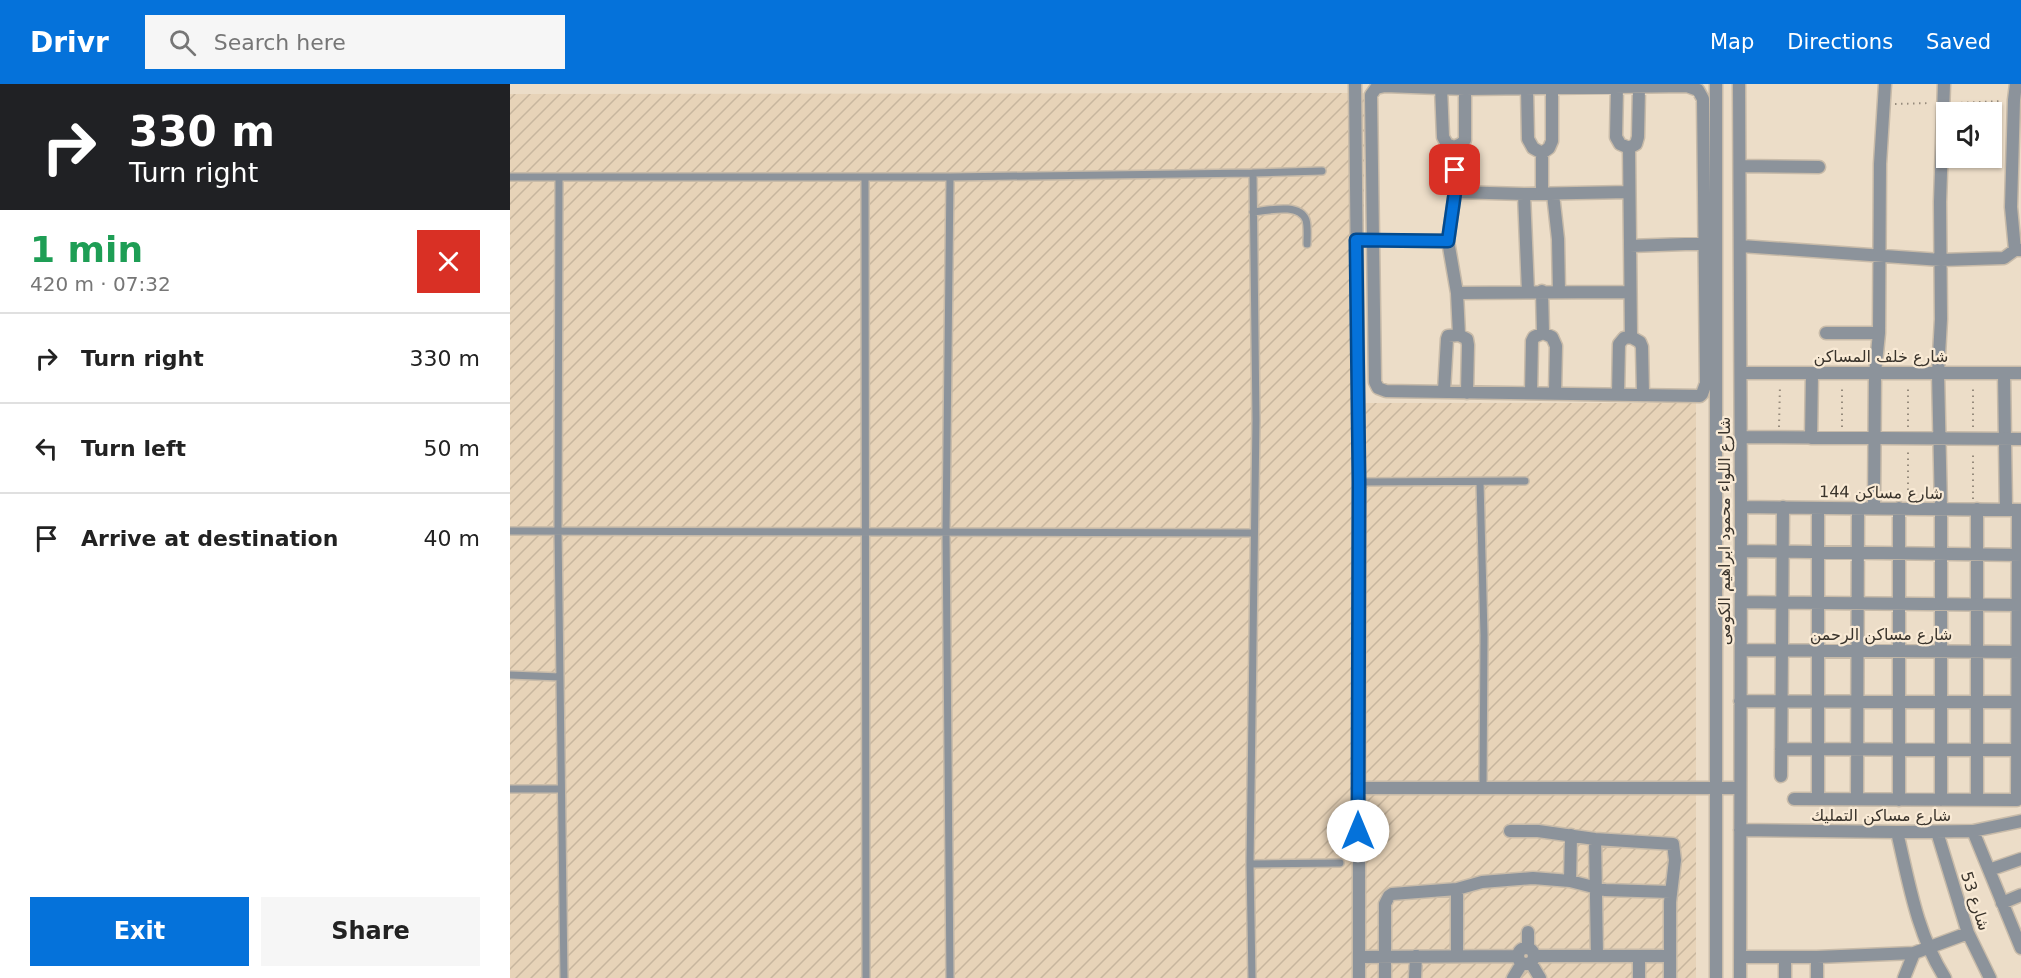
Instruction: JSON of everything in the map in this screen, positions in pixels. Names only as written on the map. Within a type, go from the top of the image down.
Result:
[{"type":"street","points":[[1355,84],[1359,482],[1359,978]]},
{"type":"street","points":[[1716,84],[1711,243],[1706,383],[1704,392],[1700,396],[1386,391],[1378,388],[1376,386],[1371,151],[1372,90],[1385,86],[1465,89],[1488,86],[1527,88],[1687,86],[1695,87],[1701,93],[1711,243],[1716,978]]},
{"type":"street","name":"شارع اللواء محمود ابراهيم الكومى","points":[[1739,84],[1741,246],[1740,978]]},
{"type":"street","points":[[1874,508],[1875,373],[1879,333],[1881,256],[1880,164],[1885,84]]},
{"type":"street","points":[[1941,800],[1941,509],[1938,373],[1941,319],[1940,202],[1944,84]]},
{"type":"street","points":[[1741,246],[1941,260],[2004,258],[2018,250],[2011,207],[2016,84]]},
{"type":"street","points":[[1441,87],[1443,137],[1448,144],[1454,147],[1465,140],[1465,89]]},
{"type":"street","points":[[1542,153],[1549,148],[1552,141],[1552,87]]},
{"type":"street","points":[[1617,87],[1616,137],[1620,144],[1629,148]]},
{"type":"street","points":[[1527,88],[1528,139],[1533,148],[1542,153]]},
{"type":"street","points":[[1629,148],[1636,144],[1638,137],[1639,88]]},
{"type":"street","points":[[1454,147],[1455,192],[1448,241],[1457,293],[1459,335]]},
{"type":"street","points":[[1629,148],[1631,337]]},
{"type":"street","points":[[1542,153],[1547,194],[1558,239],[1559,292]]},
{"type":"street","points":[[1740,166],[1819,167]]},
{"type":"street","points":[[1455,192],[1547,194],[1629,192]]},
{"type":"street","points":[[1524,194],[1528,292]]},
{"type":"street","points":[[1356,240],[1448,241]]},
{"type":"street","points":[[1630,246],[1711,243]]},
{"type":"street","points":[[1542,291],[1543,333]]},
{"type":"street","points":[[1457,293],[1630,292]]},
{"type":"street","points":[[1531,393],[1532,341],[1534,337],[1543,333],[1552,337],[1556,346],[1555,393]]},
{"type":"street","points":[[1826,333],[1879,333]]},
{"type":"street","points":[[1444,392],[1447,339],[1448,336],[1459,335],[1467,339],[1468,345],[1467,393]]},
{"type":"street","points":[[1618,395],[1619,344],[1624,338],[1631,337],[1640,342],[1642,347],[1643,394]]},
{"type":"street","name":"شارع خلف المساكن","points":[[1741,373],[2021,373]]},
{"type":"street","points":[[1811,438],[1812,373]]},
{"type":"street","points":[[1794,799],[2017,800],[2019,555],[2005,439],[2004,373]]},
{"type":"street","points":[[1741,437],[2021,440]]},
{"type":"street","name":"شارع مساكن 144","points":[[1741,507],[2015,510]]},
{"type":"street","points":[[1780,776],[1783,507]]},
{"type":"street","points":[[1818,508],[1818,799]]},
{"type":"street","points":[[1857,799],[1858,508]]},
{"type":"street","points":[[1899,508],[1899,800]]},
{"type":"street","points":[[1977,509],[1977,800]]},
{"type":"street","points":[[1741,551],[2019,555]]},
{"type":"street","points":[[1741,602],[2019,605]]},
{"type":"street","name":"شارع مساكن الرحمن","points":[[1741,650],[2019,652]]},
{"type":"street","points":[[1740,701],[2019,702]]},
{"type":"street","points":[[1781,749],[2019,750]]},
{"type":"street","points":[[1358,789],[1740,788]]},
{"type":"street","name":"شارع مساكن التمليك","points":[[1740,830],[1973,831],[2021,821]]},
{"type":"street","points":[[1510,831],[1538,831],[1595,839],[1672,843],[1675,846],[1675,860],[1671,892],[1670,978]]},
{"type":"street","points":[[1973,831],[2002,903],[2018,932],[2021,948]]},
{"type":"street","points":[[1898,832],[1916,913],[1928,948],[1945,978]]},
{"type":"street","name":"شارع 53","points":[[1937,832],[1968,933],[1990,978]]},
{"type":"street","points":[[1570,881],[1571,835]]},
{"type":"street","points":[[1595,839],[1597,956]]},
{"type":"street","points":[[1989,870],[2021,859]]},
{"type":"street","points":[[1385,978],[1385,904],[1389,896],[1397,893],[1457,889],[1496,880],[1533,878],[1570,881],[1596,889],[1671,892]]},
{"type":"street","points":[[1457,889],[1457,956]]},
{"type":"street","points":[[2002,903],[2021,895]]},
{"type":"street","points":[[1513,978],[1527,957],[1528,932]]},
{"type":"street","points":[[1740,957],[1914,953],[1968,933]]},
{"type":"street","points":[[1905,978],[1914,953]]},
{"type":"street","points":[[1415,978],[1416,956]]},
{"type":"street","points":[[1639,956],[1639,978]]},
{"type":"street","points":[[1359,957],[1670,956]]},
{"type":"street","points":[[1527,957],[1540,978]]},
{"type":"street","points":[[1785,957],[1785,978]]},
{"type":"street","points":[[1817,957],[1817,978]]},
{"type":"lane","points":[[511,177],[950,177],[1322,171]]},
{"type":"lane","points":[[1252,978],[1250,864],[1256,420],[1253,173]]},
{"type":"lane","points":[[559,177],[558,531],[564,978]]},
{"type":"lane","points":[[865,177],[866,978]]},
{"type":"lane","points":[[950,177],[946,532],[950,978]]},
{"type":"lane","points":[[1253,212],[1290,209],[1298,211],[1306,221],[1307,244]]},
{"type":"lane","points":[[1359,482],[1525,481]]},
{"type":"lane","points":[[1480,482],[1484,635],[1483,789]]},
{"type":"lane","points":[[510,531],[1254,533]]},
{"type":"lane","points":[[510,675],[560,677]]},
{"type":"lane","points":[[510,789],[561,789]]},
{"type":"lane","points":[[1250,864],[1340,863]]},
{"type":"path","points":[[1779,438],[1780,373]]},
{"type":"path","points":[[1842,438],[1843,373]]},
{"type":"shaded area","points":[[1364,93],[1364,403],[1696,403],[1696,978],[510,978],[510,94]]},
{"type":"route","points":[[1358,831],[1359,482],[1356,240],[1448,241],[1455,192],[1455,170]]}]
